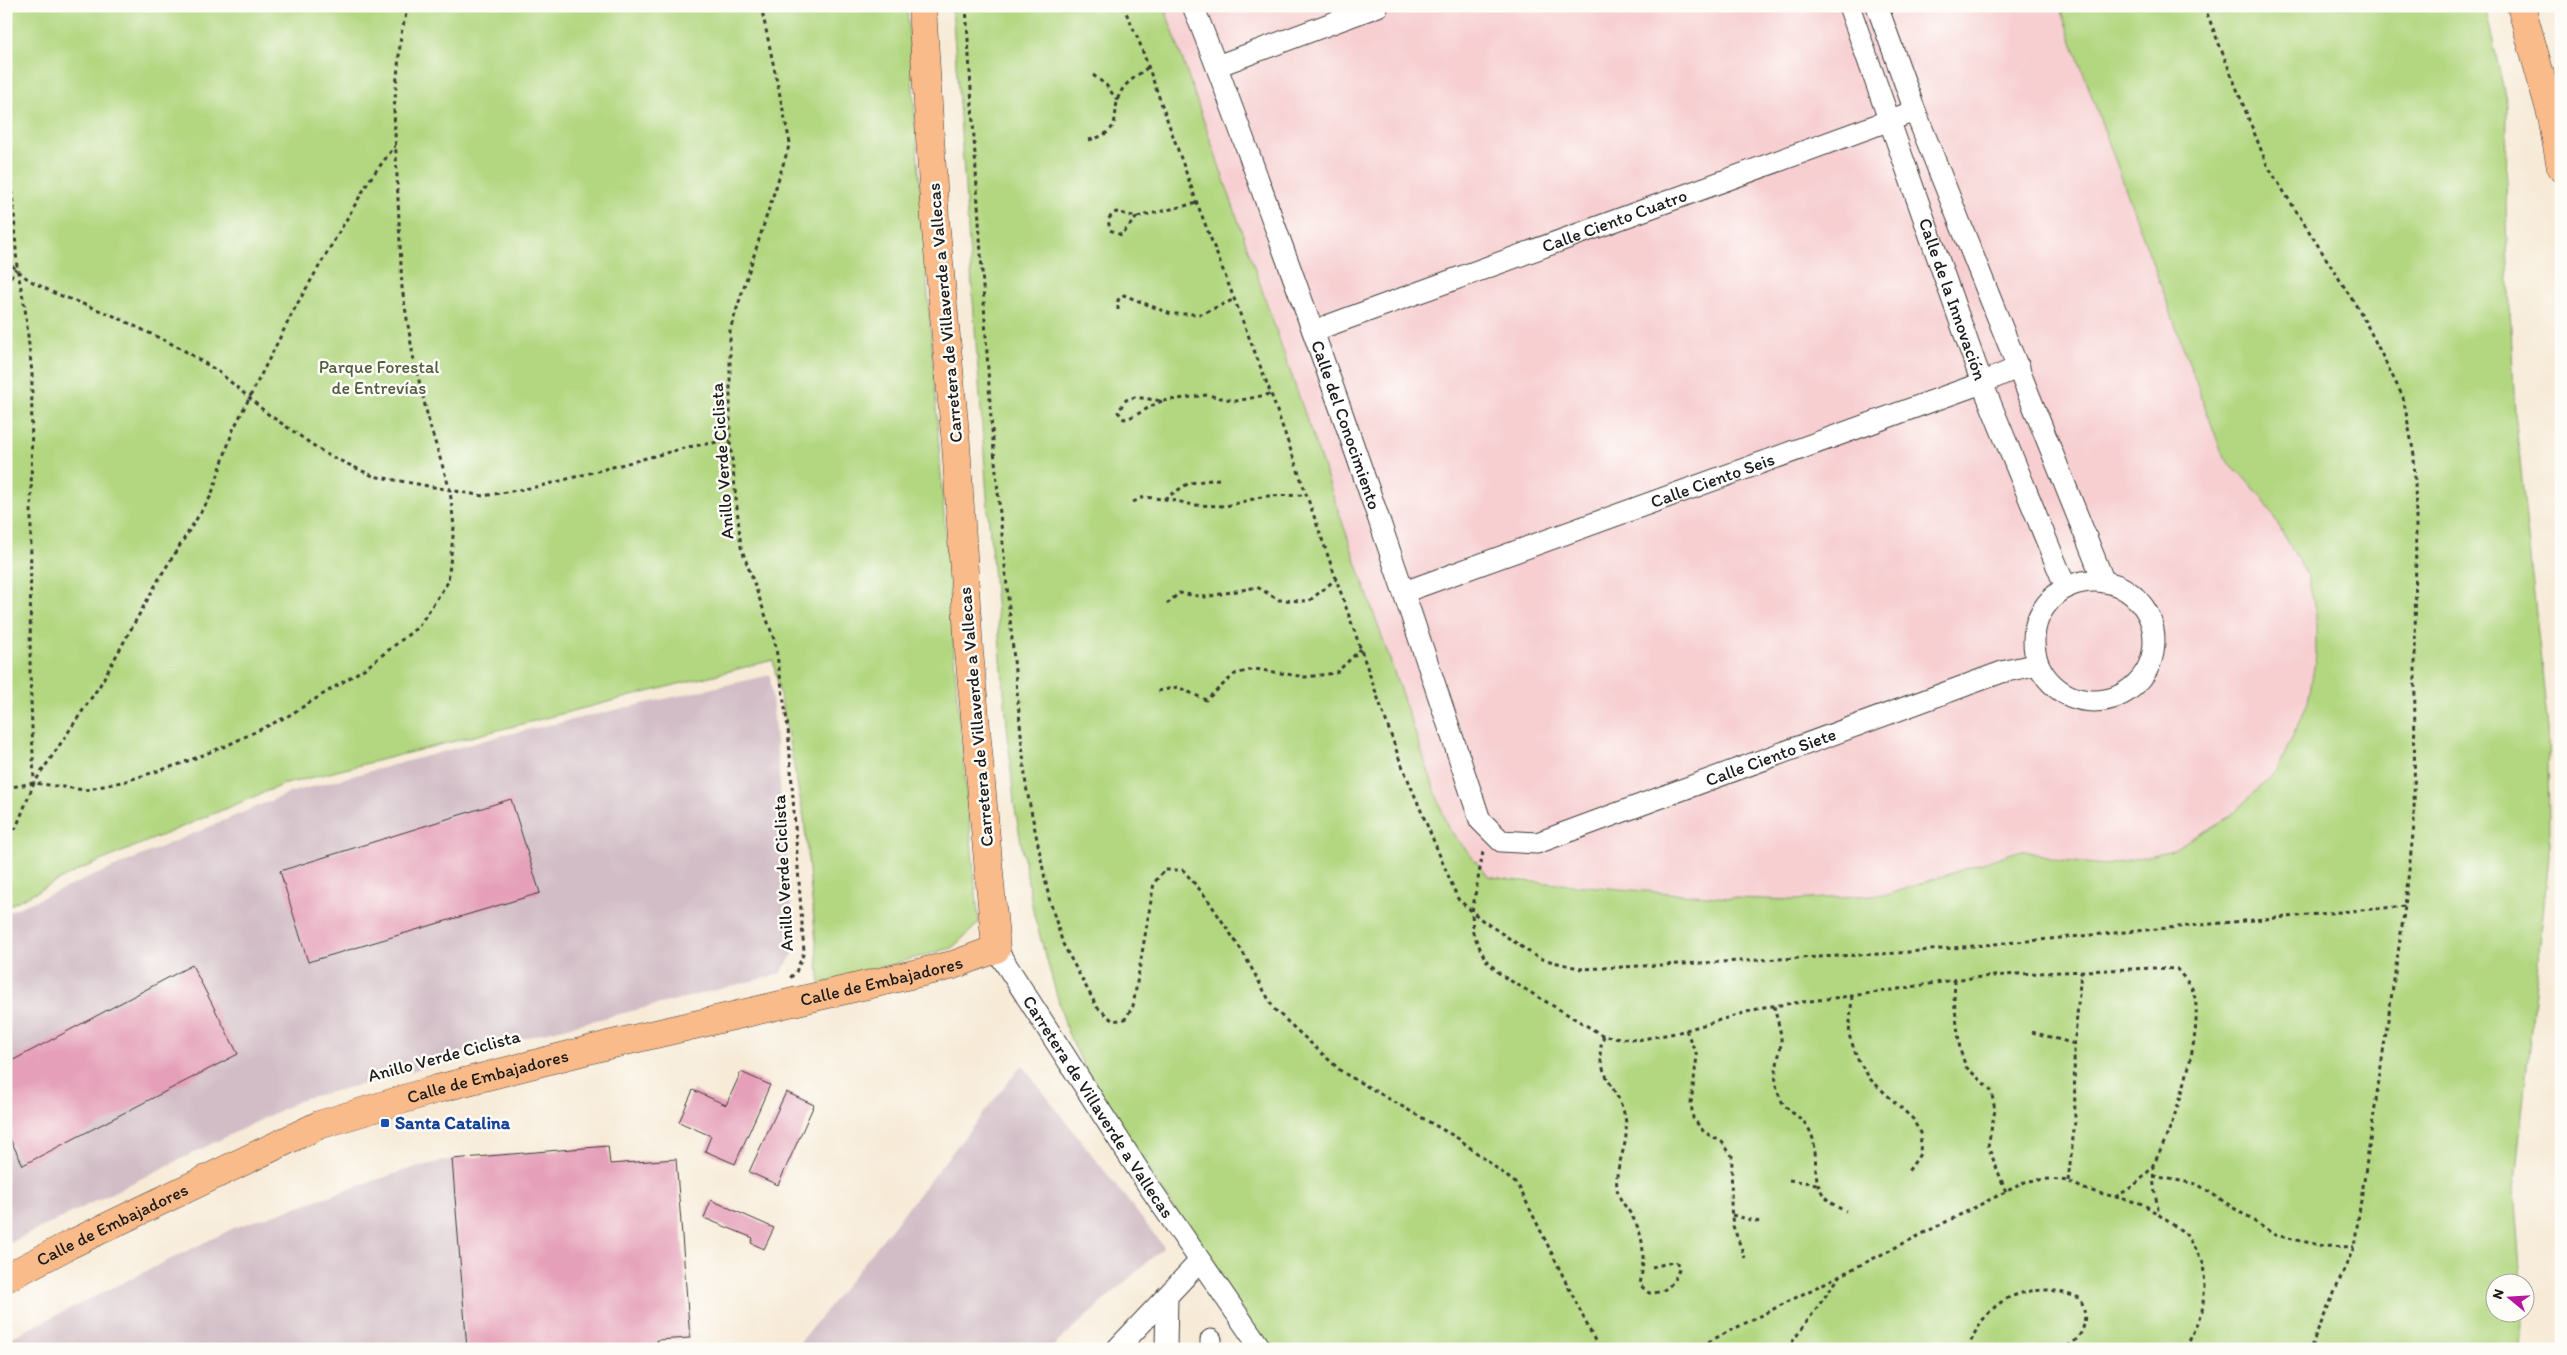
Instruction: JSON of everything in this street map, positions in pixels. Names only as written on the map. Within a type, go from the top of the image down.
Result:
[{"type":"main road","name":"Carretera de Villaverde a Vallecas","points":[[922,6],[935,219],[956,444],[969,651],[996,949]]},
{"type":"main road","points":[[2521,6],[2552,116],[2561,168]]},
{"type":"main road","name":"Calle de Embajadores","points":[[6,1278],[69,1245],[319,1126],[446,1087],[608,1045],[952,965],[996,949]]},
{"type":"street","name":"Calle del Conocimiento","points":[[1193,6],[1217,66],[1313,331],[1404,592],[1480,820],[1496,836]]},
{"type":"street","points":[[1217,66],[1378,6]]},
{"type":"street","name":"Calle de la Innovación","points":[[1849,6],[1982,383],[2066,588]]},
{"type":"street","name":"Calle de la Innovación","points":[[1877,6],[1915,111],[2104,582]]},
{"type":"street","name":"Calle Ciento Cuatro","points":[[1313,331],[1915,111]]},
{"type":"street","name":"Calle Ciento Seis","points":[[1404,592],[1982,383],[2019,367]]},
{"type":"street","points":[[2085,582],[2104,582],[2124,589],[2140,602],[2150,620],[2154,640],[2151,661],[2141,679],[2119,695],[2106,700],[2086,701],[2066,695],[2050,682],[2038,664],[2034,642],[2037,620],[2048,601],[2066,588],[2085,582]]},
{"type":"street","name":"Calle Ciento Siete","points":[[1496,836],[1537,843],[2002,672],[2038,664]]},
{"type":"street","name":"Carretera de Villaverde a Vallecas","points":[[996,949],[1148,1185],[1261,1349]]},
{"type":"street","points":[[1120,1347],[1200,1261]]},
{"type":"street","points":[[1166,1349],[1167,1296]]},
{"type":"path","points":[[6,788],[34,782],[84,790],[126,781],[180,764],[288,716],[368,667],[418,626],[448,582],[454,527],[450,490],[430,426],[414,356],[402,288],[394,110],[401,34],[408,6]]},
{"type":"path","name":"Anillo Verde Ciclista","points":[[761,6],[790,144],[730,330],[730,440],[741,547],[775,642],[788,728],[804,952],[796,972],[784,982]]},
{"type":"path","points":[[966,6],[991,419],[1025,776],[1050,898],[1063,944],[1097,1007],[1113,1021],[1126,1019],[1133,1006],[1154,883],[1164,870],[1183,870],[1206,896],[1242,951],[1274,1009],[1342,1072],[1459,1139],[1518,1186],[1600,1349]]},
{"type":"path","points":[[1123,6],[1148,67],[1197,203],[1271,394],[1399,758],[1458,899],[1472,912],[1538,958],[1582,969],[1898,953],[2406,906]]},
{"type":"path","points":[[2204,6],[2267,166],[2362,315],[2403,397],[2414,455],[2416,513],[2414,825],[2406,906],[2354,1247],[2310,1349]]},
{"type":"path","points":[[1089,140],[1105,136],[1113,126],[1118,102],[1124,87],[1148,67]]},
{"type":"path","points":[[1094,75],[1106,85],[1118,102]]},
{"type":"path","points":[[6,135],[14,212],[17,268],[25,308],[32,373],[30,654],[34,782]]},
{"type":"path","points":[[6,832],[16,828],[34,782],[100,685],[160,576],[211,496],[233,430],[296,306],[370,179],[395,146]]},
{"type":"path","points":[[1138,216],[1121,235],[1110,230],[1108,219],[1116,212],[1138,216],[1197,203]]},
{"type":"path","points":[[6,261],[30,280],[54,293],[114,316],[180,348],[219,372],[268,414],[326,454],[373,476],[483,496],[541,486],[688,447],[730,440]]},
{"type":"path","points":[[6,284],[17,268]]},
{"type":"path","points":[[1118,310],[1118,300],[1124,295],[1171,314],[1201,314],[1235,299]]},
{"type":"path","points":[[1162,401],[1135,397],[1126,400],[1118,412],[1124,420],[1133,417],[1147,406],[1162,401],[1207,395],[1236,401],[1271,394]]},
{"type":"path","points":[[1163,499],[1189,483],[1219,479]]},
{"type":"path","points":[[1133,502],[1144,497],[1194,505],[1226,506],[1265,496],[1307,495]]},
{"type":"path","points":[[1167,604],[1179,592],[1205,597],[1257,587],[1279,600],[1309,601],[1336,579]]},
{"type":"path","points":[[1158,691],[1178,687],[1206,700],[1235,674],[1255,669],[1305,677],[1336,673],[1361,650]]},
{"type":"path","points":[[1496,836],[1478,871],[1472,912],[1473,934],[1485,959],[1501,975],[1604,1036],[1637,1040],[1686,1030],[1774,1006],[1955,980],[2018,974],[2152,968],[2177,969],[2194,992],[2197,1009],[2191,1060],[2173,1117],[2153,1165],[2138,1183],[2115,1197]]},
{"type":"path","points":[[2068,1181],[2075,1121],[2074,1044],[2081,972]]},
{"type":"path","points":[[1955,980],[1954,1000],[1960,1050],[1966,1067],[1991,1090],[1995,1110],[1988,1146],[2006,1192]]},
{"type":"path","points":[[1852,996],[1849,1035],[1858,1060],[1871,1080],[1914,1119],[1921,1135],[1920,1154],[1907,1173]]},
{"type":"path","points":[[1774,1006],[1782,1042],[1775,1072],[1778,1092],[1786,1109],[1808,1128],[1814,1150],[1817,1184],[1839,1208],[1846,1211]]},
{"type":"path","points":[[1686,1030],[1697,1056],[1691,1102],[1693,1118],[1704,1132],[1722,1142],[1732,1156],[1732,1215],[1745,1258]]},
{"type":"path","points":[[2032,1032],[2074,1044]]},
{"type":"path","points":[[1604,1036],[1599,1046],[1602,1072],[1622,1103],[1626,1119],[1627,1144],[1617,1176],[1617,1190],[1624,1207],[1633,1216],[1643,1244],[1640,1284],[1649,1293],[1665,1290],[1673,1283],[1679,1269],[1677,1264],[1673,1262],[1652,1267]]},
{"type":"path","points":[[2153,1165],[2153,1176],[2160,1214]]},
{"type":"path","points":[[2153,1176],[2197,1184],[2275,1235],[2324,1246],[2354,1247]]},
{"type":"path","points":[[1694,1349],[2028,1181],[2050,1179],[2068,1181],[2084,1189],[2143,1204],[2185,1233],[2203,1262],[2205,1286],[2202,1311],[2186,1349]]},
{"type":"path","points":[[1790,1180],[1817,1184]]},
{"type":"path","points":[[1732,1215],[1763,1223]]},
{"type":"path","points":[[1787,1349],[1840,1275]]},
{"type":"path","points":[[1968,1349],[1975,1330],[1984,1316],[2002,1302],[2024,1292],[2048,1290],[2080,1298],[2085,1308],[2086,1323],[2079,1338],[2061,1349]]},
{"type":"shaded area","points":[[1164,6],[2059,6],[2223,456],[2263,497],[2308,577],[2316,613],[2316,656],[2308,702],[2277,771],[2229,817],[2170,851],[2106,865],[2062,861],[2021,850],[1890,894],[1794,900],[1730,898],[1488,876],[1448,828]]},
{"type":"shaded area","points":[[770,675],[795,951],[780,974],[528,1037],[377,1081],[305,1098],[6,1245],[6,913],[289,793],[501,736]]},
{"type":"shaded area","points":[[1022,1065],[1164,1247],[1050,1349],[795,1349]]},
{"type":"shaded area","points":[[452,1159],[467,1349],[6,1349],[6,1340],[234,1228],[406,1170]]},
{"type":"green space","name":"Parque Forestal de Entrevías","points":[[6,6],[907,6],[957,694],[979,923],[952,948],[820,984],[804,818],[773,660],[282,785],[79,870],[6,907]]},
{"type":"green space","points":[[952,6],[1164,6],[1448,828],[1488,876],[1513,880],[1730,898],[1794,900],[1890,894],[2021,850],[2062,861],[2106,865],[2170,851],[2229,817],[2277,771],[2308,702],[2316,656],[2316,613],[2308,577],[2263,498],[2223,456],[2059,6],[2485,6],[2507,105],[2506,223],[2515,413],[2548,729],[2549,857],[2514,1190],[2520,1272],[2484,1272],[2484,1322],[2522,1322],[2520,1349],[1267,1349],[1094,1087],[1067,1031],[1034,915],[1014,803],[989,524]]},
{"type":"building","points":[[511,799],[540,893],[308,962],[280,871]]},
{"type":"building","points":[[192,965],[238,1054],[23,1165],[6,1131],[6,1064]]},
{"type":"building","points":[[741,1072],[770,1085],[735,1164],[705,1151],[711,1136],[679,1122],[693,1090],[726,1105]]},
{"type":"building","points":[[786,1092],[814,1105],[778,1185],[749,1172]]},
{"type":"building","points":[[608,1146],[610,1164],[676,1159],[690,1338],[657,1340],[658,1349],[467,1349],[452,1159]]},
{"type":"building","points":[[711,1200],[774,1228],[764,1249],[751,1243],[753,1238],[704,1218]]},
{"type":"place","name":"Santa Catalina","points":[[385,1123]]}]
